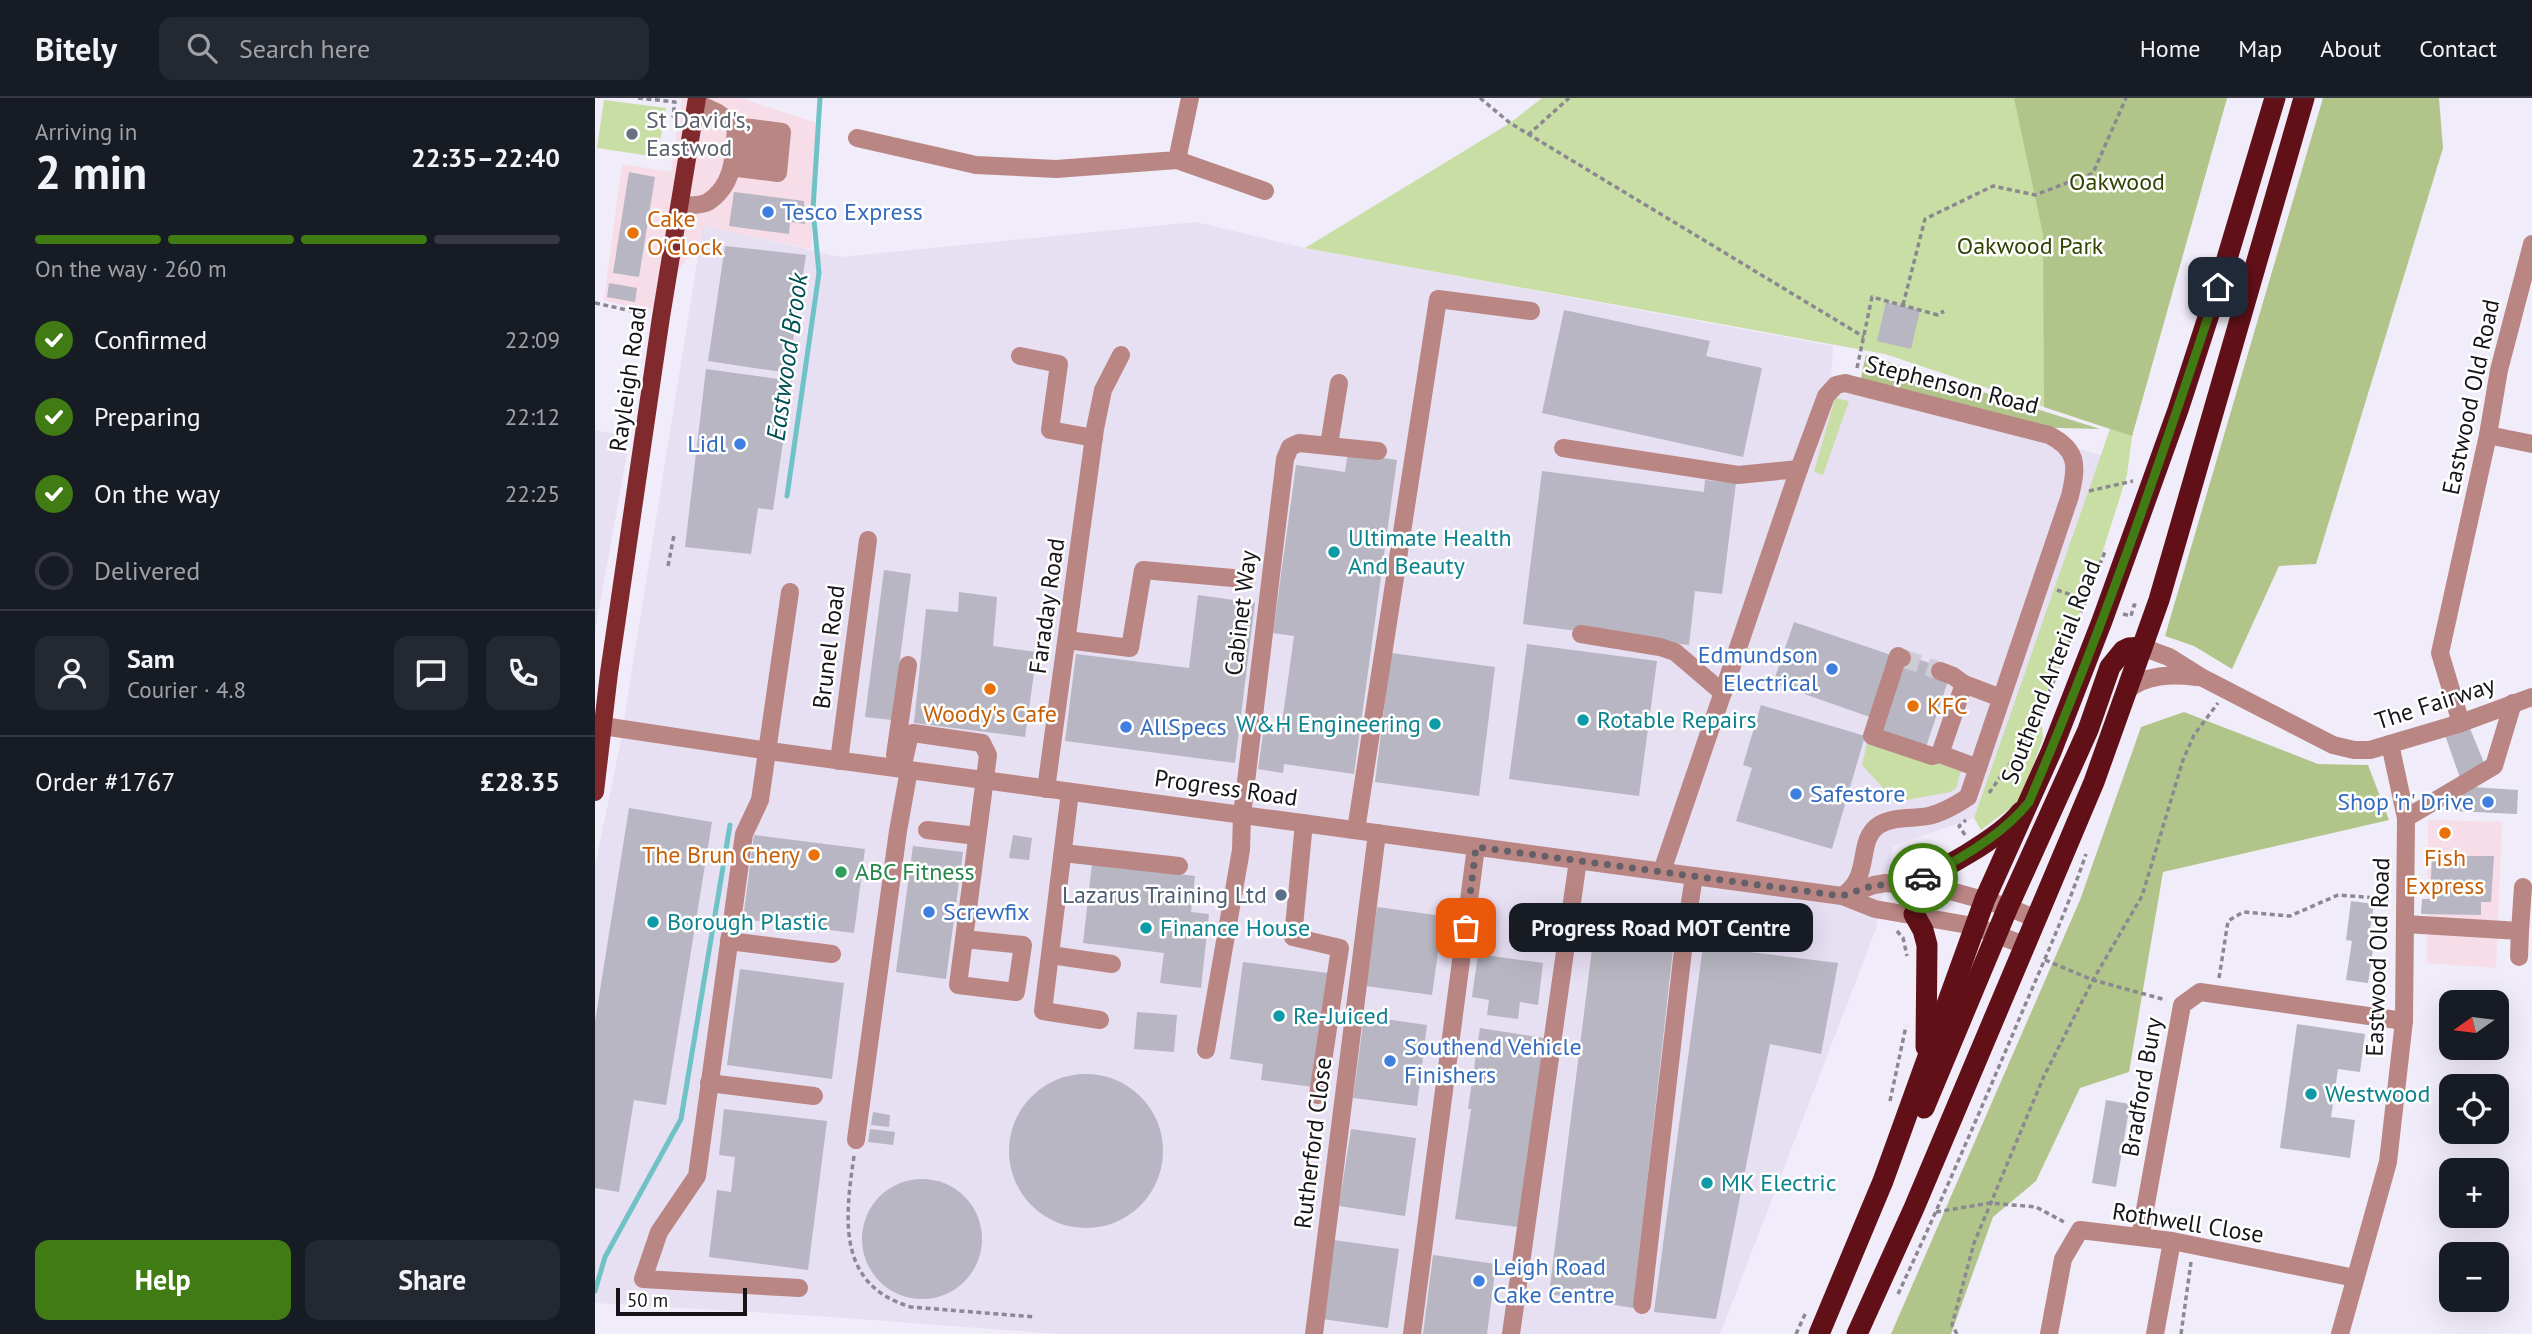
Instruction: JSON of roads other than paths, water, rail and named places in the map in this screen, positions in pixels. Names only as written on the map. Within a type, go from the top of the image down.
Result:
[{"type":"highway","name":"Southend Arterial Road","points":[[1819,1334],[1883,1181],[1985,900],[2029,802],[2102,621],[2178,410],[2275,98]]},
{"type":"highway","points":[[1883,1181],[1902,1161],[1997,934],[2021,912],[2071,815],[2094,782],[2159,600],[2304,98]]},
{"type":"highway","points":[[1857,1334],[1914,1208],[2024,945],[2021,912],[2073,764],[2114,660],[2129,648],[2142,648]]},
{"type":"highway","points":[[1895,884],[1931,874],[2003,829],[2029,802]]},
{"type":"highway","points":[[1914,914],[1923,930],[1927,945],[1925,1066]]},
{"type":"main road","name":"Rayleigh Road","points":[[595,792],[661,317],[696,107]]},
{"type":"street","points":[[1177,160],[1190,98]]},
{"type":"street","points":[[680,206],[706,203],[728,182],[747,169],[778,173],[782,132],[751,128],[718,113],[696,107]]},
{"type":"street","points":[[747,169],[751,128]]},
{"type":"street","points":[[857,138],[976,165],[1056,169],[1177,160],[1265,191]]},
{"type":"street","name":"Eastwood Old Road","points":[[2461,723],[2440,653],[2488,435],[2499,370],[2532,244]]},
{"type":"street","points":[[1356,830],[1438,299],[1531,311]]},
{"type":"street","name":"Faraday Road","points":[[1046,789],[1095,433],[1103,390],[1121,355]]},
{"type":"street","points":[[1020,356],[1059,364],[1050,430],[1095,433]]},
{"type":"street","points":[[1339,383],[1329,445],[1378,451]]},
{"type":"street","name":"Stephenson Road","points":[[1662,871],[1826,396],[1836,385],[1853,384],[2049,435],[2061,441],[2071,451],[2075,465],[2070,496],[1968,797],[1931,816],[1898,818],[1878,826],[1870,836],[1858,882],[1851,891],[1842,896]]},
{"type":"street","points":[[2488,435],[2532,444]]},
{"type":"street","name":"Cabinet Way","points":[[1206,1050],[1241,850],[1242,815],[1285,459],[1290,447],[1299,443],[1329,445]]},
{"type":"street","points":[[1563,448],[1738,475],[1799,469]]},
{"type":"street","name":"Brunel Road","points":[[839,761],[868,540]]},
{"type":"street","points":[[1067,640],[1130,648],[1143,569],[1244,579]]},
{"type":"street","points":[[790,592],[759,806],[744,834],[697,1176],[659,1232],[643,1279],[799,1288]]},
{"type":"street","points":[[1581,634],[1660,646],[1675,652],[1723,693]]},
{"type":"street","name":"The Fairway","points":[[2142,648],[2169,657],[2201,677],[2333,745],[2354,750],[2370,750],[2461,723],[2532,697]]},
{"type":"street","points":[[1902,658],[1898,656],[1872,736],[1932,756],[1940,754],[1978,768]]},
{"type":"street","points":[[856,1140],[898,831],[908,665]]},
{"type":"street","points":[[1940,671],[1964,684],[2001,698]]},
{"type":"street","name":"The Fairway","points":[[2126,691],[2135,684],[2154,677],[2201,677]]},
{"type":"street","points":[[1940,754],[1964,684]]},
{"type":"street","points":[[2406,818],[2494,766],[2514,703]]},
{"type":"street","name":"Progress Road","points":[[603,726],[839,761],[1842,896],[1875,909],[1975,926],[2024,945]]},
{"type":"street","points":[[901,769],[909,738],[913,733],[982,743],[988,755],[964,939]]},
{"type":"street","name":"Eastwood Old Road","points":[[2340,1334],[2388,1162],[2404,1021],[2406,818],[2390,744]]},
{"type":"street","points":[[1070,792],[1042,1011],[1100,1020]]},
{"type":"street","points":[[1304,823],[1293,937],[1340,948],[1318,1095]]},
{"type":"street","points":[[927,830],[977,836]]},
{"type":"street","name":"Rutherford Close","points":[[1314,1334],[1377,833]]},
{"type":"street","points":[[1412,1334],[1476,847]]},
{"type":"street","points":[[1063,853],[1179,866]]},
{"type":"street","points":[[1863,859],[1870,878],[1895,884]]},
{"type":"street","points":[[1511,1334],[1578,860]]},
{"type":"street","points":[[1642,1305],[1694,876]]},
{"type":"street","name":"Progress Road","points":[[1842,896],[1874,885],[1895,884],[1959,892],[2021,912]]},
{"type":"street","points":[[2519,957],[2523,887]]},
{"type":"street","points":[[2405,924],[2520,930]]},
{"type":"street","points":[[729,941],[832,954]]},
{"type":"street","points":[[1051,955],[1112,964]]},
{"type":"street","name":"Bradford Bury","points":[[2140,1237],[2182,1004],[2200,992],[2404,1021]]},
{"type":"street","points":[[709,1083],[814,1096]]},
{"type":"street","name":"Rothwell Close","points":[[2049,1334],[2063,1259],[2080,1230],[2172,1241],[2355,1278]]},
{"type":"street","points":[[2155,1334],[2172,1241]]},
{"type":"waterway","name":"Eastwood Brook","points":[[787,496],[819,273],[813,209],[820,98]]},
{"type":"waterway","name":"Eastwood Brook","points":[[595,1291],[605,1257],[681,1119],[730,825]]},
{"type":"tunnel","points":[[1902,658],[1940,671]]},
{"type":"place","name":"St David's, Eastwod","points":[[632,134]]},
{"type":"place","name":"Tesco Express","points":[[768,212]]},
{"type":"place","name":"Cake O'Clock","points":[[633,233]]},
{"type":"place","name":"Lidl","points":[[740,444]]},
{"type":"place","name":"Ultimate Health And Beauty","points":[[1334,552]]},
{"type":"place","name":"Edmundson Electrical","points":[[1832,669]]},
{"type":"place","name":"Woody's Cafe","points":[[990,689]]},
{"type":"place","name":"KFC","points":[[1913,706]]},
{"type":"place","name":"Rotable Repairs","points":[[1583,720]]},
{"type":"place","name":"W&H Engineering","points":[[1435,724]]},
{"type":"place","name":"AllSpecs","points":[[1126,727]]},
{"type":"place","name":"Safestore","points":[[1796,794]]},
{"type":"place","name":"Shop 'n' Drive","points":[[2488,802]]},
{"type":"place","name":"Fish Express","points":[[2445,833]]},
{"type":"place","name":"The Brun Chery","points":[[814,855]]},
{"type":"place","name":"ABC Fitness","points":[[841,872]]},
{"type":"place","name":"Lazarus Training Ltd","points":[[1281,895]]},
{"type":"place","name":"Screwfix","points":[[929,912]]},
{"type":"place","name":"Borough Plastic","points":[[653,922]]},
{"type":"place","name":"Finance House","points":[[1146,928]]},
{"type":"place","name":"Progress Road MOT Centre","points":[[1466,928]]},
{"type":"place","name":"Re-Juiced","points":[[1279,1016]]},
{"type":"place","name":"Southend Vehicle Finishers","points":[[1390,1061]]},
{"type":"place","name":"Westwood","points":[[2311,1094]]},
{"type":"place","name":"MK Electric","points":[[1707,1183]]},
{"type":"place","name":"Leigh Road Cake Centre","points":[[1479,1281]]},
{"type":"park label","name":"Oakwood","points":[[2117,182]]},
{"type":"park label","name":"Oakwood Park","points":[[2030,246]]}]
